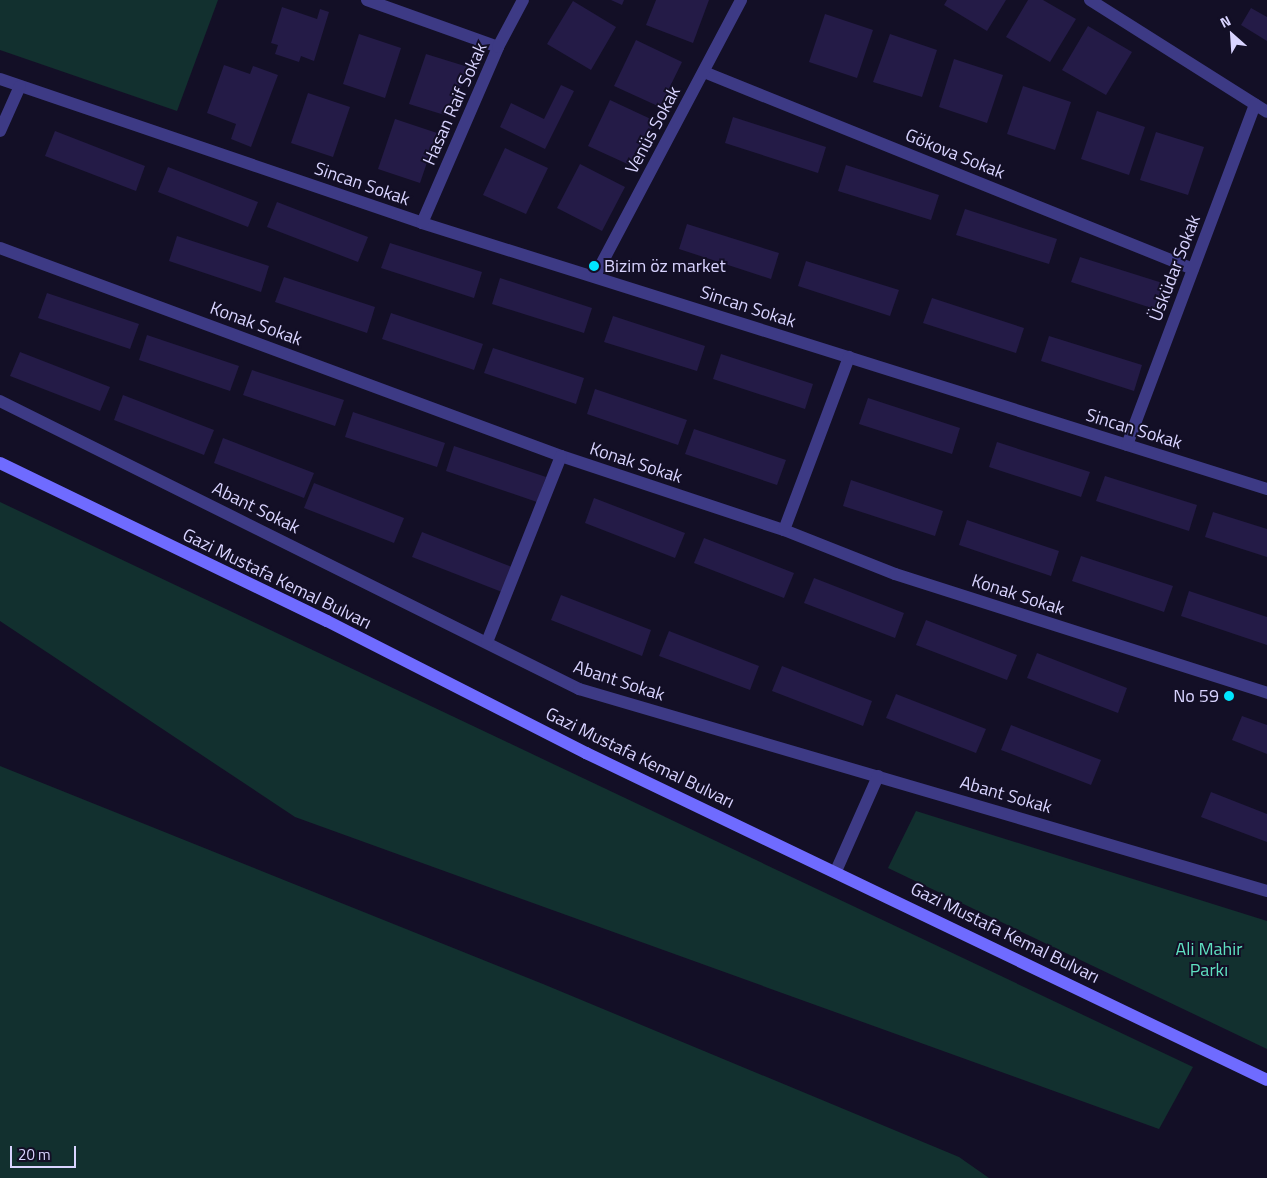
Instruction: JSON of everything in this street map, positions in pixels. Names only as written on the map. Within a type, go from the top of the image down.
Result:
[{"type":"main road","name":"Gazi Mustafa Kemal Bulvarı","points":[[0,463],[327,621],[586,753],[836,871],[1267,1080]]},
{"type":"street","points":[[367,0],[498,47]]},
{"type":"street","name":"Hasan Raif Sokak","points":[[422,223],[498,47],[523,0]]},
{"type":"street","name":"Venüs Sokak","points":[[595,276],[741,0]]},
{"type":"street","points":[[1090,0],[1267,112]]},
{"type":"street","name":"Gökova Sokak","points":[[704,72],[1193,269]]},
{"type":"street","name":"Sincan Sokak","points":[[0,79],[422,223],[1267,489]]},
{"type":"street","points":[[0,131],[20,86]]},
{"type":"street","name":"Üsküdar Sokak","points":[[1127,445],[1255,104]]},
{"type":"street","name":"Konak Sokak","points":[[0,248],[561,456],[784,530],[895,574],[1267,693]]},
{"type":"street","points":[[784,530],[849,357]]},
{"type":"street","name":"Abant Sokak","points":[[0,401],[579,689],[1267,891]]},
{"type":"street","points":[[487,642],[561,456]]},
{"type":"street","points":[[836,871],[878,776]]},
{"type":"green space","points":[[0,0],[218,0],[177,111],[0,50]]},
{"type":"green space","points":[[0,502],[1193,1067],[1159,1129],[295,817],[0,621]]},
{"type":"green space","points":[[0,766],[543,984],[959,1157],[989,1178],[0,1178]]},
{"type":"green space","name":"Ali Mahir Parkı","points":[[916,811],[1267,921],[1267,1049],[888,868]]},
{"type":"building","points":[[611,0],[624,0],[622,5]]},
{"type":"building","points":[[656,0],[709,0],[693,43],[646,25]]},
{"type":"building","points":[[947,0],[1006,0],[987,31],[944,5]]},
{"type":"building","points":[[1028,0],[1043,0],[1076,19],[1050,62],[1006,37]]},
{"type":"building","points":[[573,1],[616,27],[591,70],[547,44]]},
{"type":"building","points":[[282,7],[317,19],[320,9],[329,12],[314,61],[301,56],[299,62],[275,54],[278,45],[271,43]]},
{"type":"building","points":[[1251,8],[1267,17],[1267,41],[1241,25]]},
{"type":"building","points":[[825,14],[873,30],[857,78],[809,62]]},
{"type":"building","points":[[1088,26],[1132,52],[1106,95],[1062,70]]},
{"type":"building","points":[[359,34],[401,48],[385,98],[343,84]]},
{"type":"building","points":[[890,34],[937,50],[922,97],[873,82]]},
{"type":"building","points":[[636,40],[682,62],[660,107],[614,86]]},
{"type":"building","points":[[426,54],[468,67],[451,117],[409,104]]},
{"type":"building","points":[[954,59],[1003,75],[987,123],[939,107]]},
{"type":"building","points":[[224,65],[250,74],[253,66],[278,75],[251,147],[231,139],[236,124],[207,113]]},
{"type":"building","points":[[561,85],[574,91],[545,149],[500,127],[511,103],[544,119]]},
{"type":"building","points":[[1023,86],[1071,102],[1055,150],[1007,134]]},
{"type":"building","points":[[308,93],[350,107],[333,157],[291,143]]},
{"type":"building","points":[[610,100],[655,121],[634,167],[588,146]]},
{"type":"building","points":[[1097,111],[1145,127],[1129,175],[1081,159]]},
{"type":"building","points":[[733,117],[826,147],[818,173],[725,143]]},
{"type":"building","points":[[395,119],[437,133],[420,183],[378,169]]},
{"type":"building","points":[[55,131],[145,166],[136,191],[45,156]]},
{"type":"building","points":[[1156,132],[1204,147],[1188,195],[1140,180]]},
{"type":"building","points":[[505,148],[548,168],[526,214],[483,195]]},
{"type":"building","points":[[580,164],[625,187],[602,231],[557,208]]},
{"type":"building","points":[[846,165],[939,195],[931,220],[838,191]]},
{"type":"building","points":[[168,167],[258,202],[248,227],[158,192]]},
{"type":"building","points":[[277,202],[368,237],[358,262],[267,227]]},
{"type":"building","points":[[965,209],[1057,239],[1049,264],[956,235]]},
{"type":"building","points":[[687,224],[779,253],[771,279],[679,249]]},
{"type":"building","points":[[177,236],[269,266],[261,292],[169,261]]},
{"type":"building","points":[[390,243],[482,272],[474,298],[381,268]]},
{"type":"building","points":[[1080,257],[1172,286],[1164,312],[1071,282]]},
{"type":"building","points":[[806,261],[899,290],[890,316],[798,286]]},
{"type":"building","points":[[284,277],[375,307],[367,333],[275,302]]},
{"type":"building","points":[[500,278],[592,308],[584,333],[492,304]]},
{"type":"building","points":[[47,293],[139,324],[130,349],[38,318]]},
{"type":"building","points":[[932,298],[1024,328],[1016,353],[923,323]]},
{"type":"building","points":[[391,313],[483,344],[474,370],[382,339]]},
{"type":"building","points":[[613,316],[705,346],[697,371],[604,342]]},
{"type":"building","points":[[147,335],[239,366],[230,391],[139,360]]},
{"type":"building","points":[[1049,336],[1142,365],[1134,391],[1041,361]]},
{"type":"building","points":[[493,348],[584,378],[576,404],[484,373]]},
{"type":"building","points":[[20,352],[110,387],[100,411],[10,376]]},
{"type":"building","points":[[721,354],[813,384],[805,409],[713,379]]},
{"type":"building","points":[[252,370],[344,400],[335,426],[243,395]]},
{"type":"building","points":[[595,389],[687,420],[678,445],[587,414]]},
{"type":"building","points":[[123,395],[214,430],[204,455],[114,420]]},
{"type":"building","points":[[868,398],[960,428],[952,454],[859,424]]},
{"type":"building","points":[[353,412],[445,443],[437,467],[345,437]]},
{"type":"building","points":[[694,429],[786,460],[777,485],[685,454]]},
{"type":"building","points":[[223,438],[314,473],[304,498],[214,463]]},
{"type":"building","points":[[997,442],[1090,472],[1081,497],[989,467]]},
{"type":"building","points":[[454,446],[546,477],[537,502],[446,471]]},
{"type":"building","points":[[1105,476],[1197,505],[1189,531],[1096,501]]},
{"type":"building","points":[[851,480],[943,511],[935,536],[843,506]]},
{"type":"building","points":[[314,483],[404,518],[394,543],[304,508]]},
{"type":"building","points":[[594,498],[685,533],[675,558],[585,523]]},
{"type":"building","points":[[1213,512],[1267,529],[1267,557],[1205,537]]},
{"type":"building","points":[[967,520],[1059,551],[1051,576],[959,545]]},
{"type":"building","points":[[422,532],[512,567],[502,592],[412,557]]},
{"type":"building","points":[[704,538],[794,573],[784,598],[694,563]]},
{"type":"building","points":[[1081,556],[1173,586],[1164,612],[1072,581]]},
{"type":"building","points":[[814,578],[904,613],[895,638],[804,603]]},
{"type":"building","points":[[1189,591],[1267,617],[1267,645],[1181,616]]},
{"type":"building","points":[[561,595],[651,630],[642,656],[551,620]]},
{"type":"building","points":[[926,620],[1017,655],[1007,680],[916,645]]},
{"type":"building","points":[[669,631],[759,666],[750,690],[659,656]]},
{"type":"building","points":[[1037,653],[1127,688],[1118,713],[1027,678]]},
{"type":"building","points":[[782,666],[872,701],[863,726],[772,691]]},
{"type":"building","points":[[896,694],[986,729],[976,753],[886,718]]},
{"type":"building","points":[[1242,716],[1267,725],[1267,754],[1232,740]]},
{"type":"building","points":[[1011,725],[1101,760],[1091,785],[1001,750]]},
{"type":"building","points":[[1211,792],[1267,814],[1267,842],[1201,817]]},
{"type":"place","name":"Bizim öz market","points":[[594,266]]},
{"type":"place","name":"No 59","points":[[1229,696]]}]
